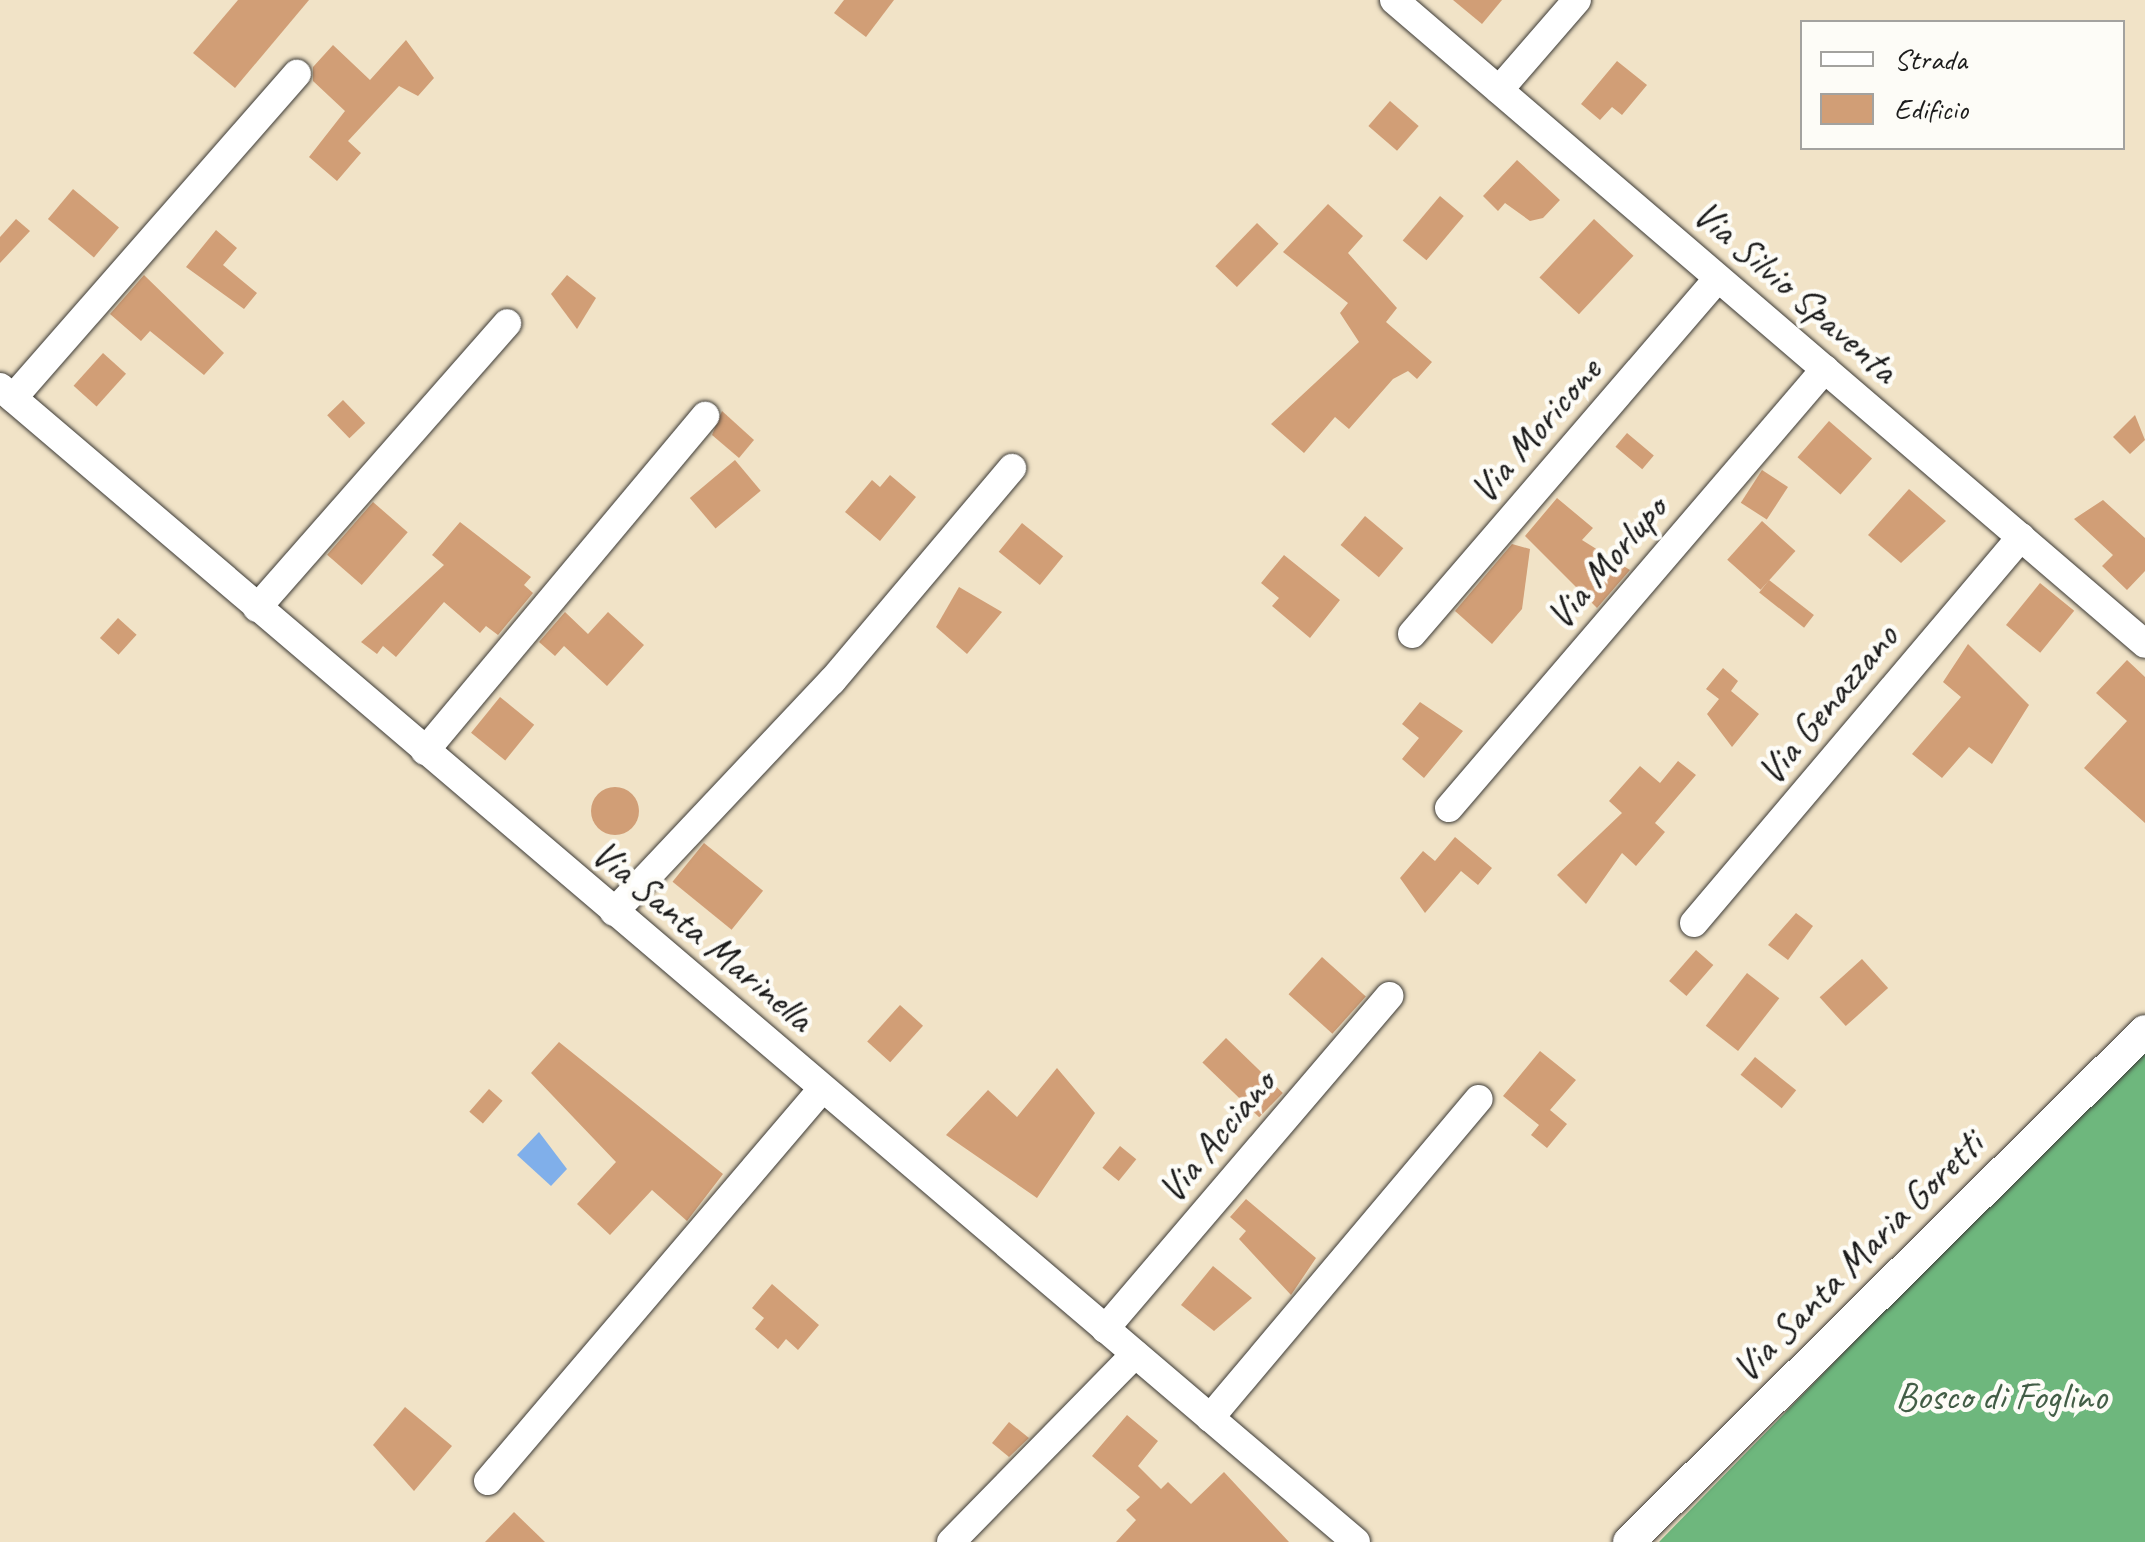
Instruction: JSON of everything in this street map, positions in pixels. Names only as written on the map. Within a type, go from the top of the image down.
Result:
[{"type":"main road","name":"Via Santa Maria Goretti","points":[[1629,1542],[2145,1031]]},
{"type":"street","name":"Via Silvio Spaventa","points":[[1394,0],[2145,644]]},
{"type":"street","points":[[1499,90],[1578,0]]},
{"type":"street","points":[[7,393],[297,74]]},
{"type":"street","name":"Via Moricone","points":[[1412,634],[1718,278]]},
{"type":"street","points":[[257,608],[507,323]]},
{"type":"street","name":"Via Morlupo","points":[[1449,808],[1824,369]]},
{"type":"street","name":"Via Santa Marinella","points":[[7,393],[1356,1542]]},
{"type":"street","points":[[425,752],[705,416]]},
{"type":"street","points":[[614,912],[820,694],[1012,468]]},
{"type":"street","name":"Via Genazzano","points":[[1694,923],[2021,537]]},
{"type":"street","name":"Via Acciano","points":[[1105,1329],[1389,996]]},
{"type":"street","points":[[488,1481],[822,1089]]},
{"type":"street","points":[[1210,1418],[1479,1099]]},
{"type":"street","points":[[951,1542],[1135,1354]]},
{"type":"green space","name":"Bosco di Foglino","points":[[2145,1044],[2145,1542],[1659,1542]]},
{"type":"water","points":[[539,1132],[567,1169],[551,1186],[517,1155]]},
{"type":"building","points":[[238,0],[309,0],[235,88],[193,53]]},
{"type":"building","points":[[844,0],[894,0],[866,37],[834,13]]},
{"type":"building","points":[[1453,0],[1502,0],[1482,24]]},
{"type":"building","points":[[406,40],[434,78],[418,96],[399,86],[348,141],[361,153],[337,181],[309,157],[345,111],[313,81],[313,67],[333,45],[370,80]]},
{"type":"building","points":[[1617,61],[1647,85],[1622,115],[1612,107],[1600,120],[1581,104]]},
{"type":"building","points":[[1390,101],[1419,126],[1397,151],[1368,126]]},
{"type":"building","points":[[1517,160],[1560,200],[1543,218],[1530,221],[1505,203],[1498,211],[1483,196]]},
{"type":"building","points":[[73,189],[119,228],[94,257],[48,219]]},
{"type":"building","points":[[1440,196],[1464,216],[1426,260],[1403,240]]},
{"type":"building","points":[[1328,204],[1363,236],[1348,253],[1397,308],[1386,322],[1432,362],[1417,379],[1408,371],[1393,379],[1349,429],[1335,417],[1304,453],[1271,424],[1359,342],[1340,313],[1348,303],[1283,252]]},
{"type":"building","points":[[16,219],[30,231],[0,263],[0,237]]},
{"type":"building","points":[[1594,219],[1633,256],[1579,314],[1539,278]]},
{"type":"building","points":[[1257,223],[1279,244],[1237,287],[1215,266]]},
{"type":"building","points":[[216,230],[237,248],[223,265],[257,293],[244,309],[186,267]]},
{"type":"building","points":[[144,275],[224,353],[204,375],[150,331],[141,341],[110,314]]},
{"type":"building","points":[[567,275],[596,298],[577,329],[551,294]]},
{"type":"building","points":[[103,353],[126,374],[97,406],[74,386]]},
{"type":"building","points":[[343,400],[365,423],[349,438],[327,415]]},
{"type":"building","points":[[722,411],[754,440],[739,458],[712,435]]},
{"type":"building","points":[[2135,415],[2145,440],[2130,454],[2113,437]]},
{"type":"building","points":[[1829,421],[1872,458],[1841,495],[1798,457]]},
{"type":"building","points":[[1627,433],[1654,455],[1642,469],[1615,447]]},
{"type":"building","points":[[735,460],[761,491],[716,529],[690,498]]},
{"type":"building","points":[[1762,470],[1788,487],[1767,520],[1741,503]]},
{"type":"building","points":[[890,475],[916,497],[880,541],[845,512],[872,480],[880,487]]},
{"type":"building","points":[[1909,489],[1946,521],[1901,563],[1868,535]]},
{"type":"building","points":[[1557,498],[1593,528],[1582,540],[1630,570],[1597,608],[1525,536]]},
{"type":"building","points":[[2103,500],[2145,538],[2145,571],[2127,590],[2102,566],[2113,555],[2074,519]]},
{"type":"building","points":[[373,502],[408,532],[362,585],[327,555]]},
{"type":"building","points":[[1365,516],[1403,548],[1379,577],[1341,545]]},
{"type":"building","points":[[1762,521],[1795,551],[1761,590],[1727,560]]},
{"type":"building","points":[[460,522],[531,577],[524,585],[533,593],[498,635],[486,626],[480,633],[444,602],[396,657],[383,646],[377,654],[361,642],[444,565],[432,555]]},
{"type":"building","points":[[1022,523],[1063,556],[1040,585],[999,552]]},
{"type":"building","points":[[1512,544],[1530,549],[1522,609],[1492,644],[1455,611]]},
{"type":"building","points":[[1284,555],[1340,600],[1310,638],[1272,606],[1279,598],[1261,583]]},
{"type":"building","points":[[1769,580],[1814,615],[1804,628],[1759,593]]},
{"type":"building","points":[[2040,583],[2074,611],[2040,653],[2006,625]]},
{"type":"building","points":[[959,587],[1002,612],[967,654],[936,627]]},
{"type":"building","points":[[565,612],[588,634],[608,612],[644,645],[607,686],[564,646],[555,656],[539,642]]},
{"type":"building","points":[[118,618],[137,635],[119,655],[100,638]]},
{"type":"building","points":[[1968,644],[2029,705],[1992,764],[1969,747],[1942,778],[1912,754],[1961,697],[1943,682]]},
{"type":"building","points":[[2127,660],[2145,677],[2145,823],[2084,768],[2127,721],[2096,693]]},
{"type":"building","points":[[1723,668],[1738,681],[1731,691],[1759,714],[1732,747],[1707,714],[1719,699],[1706,689]]},
{"type":"building","points":[[500,697],[534,725],[505,760],[471,733]]},
{"type":"building","points":[[1420,702],[1463,731],[1424,778],[1402,759],[1419,738],[1402,724]]},
{"type":"building","points":[[1678,761],[1696,775],[1655,823],[1665,832],[1636,866],[1622,853],[1586,904],[1557,875],[1622,813],[1609,801],[1640,766],[1660,783]]},
{"type":"building","points":[[615,787],[632,794],[639,811],[632,828],[615,835],[598,828],[591,811],[598,794]]},
{"type":"building","points":[[1455,837],[1492,868],[1478,885],[1461,871],[1425,913],[1400,878],[1423,851],[1435,861]]},
{"type":"building","points":[[704,843],[763,891],[732,930],[673,882]]},
{"type":"building","points":[[1796,913],[1813,926],[1788,960],[1768,945]]},
{"type":"building","points":[[1696,950],[1713,965],[1686,996],[1669,981]]},
{"type":"building","points":[[1322,957],[1366,996],[1332,1034],[1289,994]]},
{"type":"building","points":[[1862,959],[1888,988],[1846,1026],[1820,997]]},
{"type":"building","points":[[1747,973],[1779,998],[1738,1051],[1706,1026]]},
{"type":"building","points":[[900,1005],[923,1026],[890,1062],[867,1041]]},
{"type":"building","points":[[1226,1038],[1283,1093],[1259,1117],[1202,1062]]},
{"type":"building","points":[[559,1042],[723,1174],[687,1221],[652,1190],[610,1235],[577,1204],[616,1162],[531,1073]]},
{"type":"building","points":[[1540,1051],[1576,1080],[1550,1110],[1567,1124],[1547,1148],[1531,1135],[1539,1125],[1503,1096]]},
{"type":"building","points":[[1755,1057],[1796,1090],[1782,1108],[1741,1075]]},
{"type":"building","points":[[1057,1068],[1095,1113],[1037,1198],[946,1135],[988,1090],[1017,1117]]},
{"type":"building","points":[[489,1089],[503,1101],[483,1123],[469,1112]]},
{"type":"building","points":[[1120,1146],[1136,1159],[1119,1181],[1102,1168]]},
{"type":"building","points":[[1246,1199],[1316,1258],[1291,1295],[1239,1239],[1246,1231],[1230,1217]]},
{"type":"building","points":[[1213,1266],[1252,1298],[1214,1331],[1181,1305]]},
{"type":"building","points":[[772,1284],[819,1325],[798,1350],[786,1339],[778,1349],[755,1329],[764,1318],[752,1308]]},
{"type":"building","points":[[405,1407],[452,1446],[414,1491],[373,1445]]},
{"type":"building","points":[[1127,1415],[1158,1441],[1138,1466],[1161,1489],[1168,1482],[1191,1504],[1224,1472],[1289,1542],[1116,1542],[1136,1520],[1126,1510],[1140,1497],[1092,1456]]},
{"type":"building","points":[[1009,1422],[1029,1438],[1009,1457],[992,1443]]},
{"type":"building","points":[[514,1512],[545,1542],[485,1542]]}]
